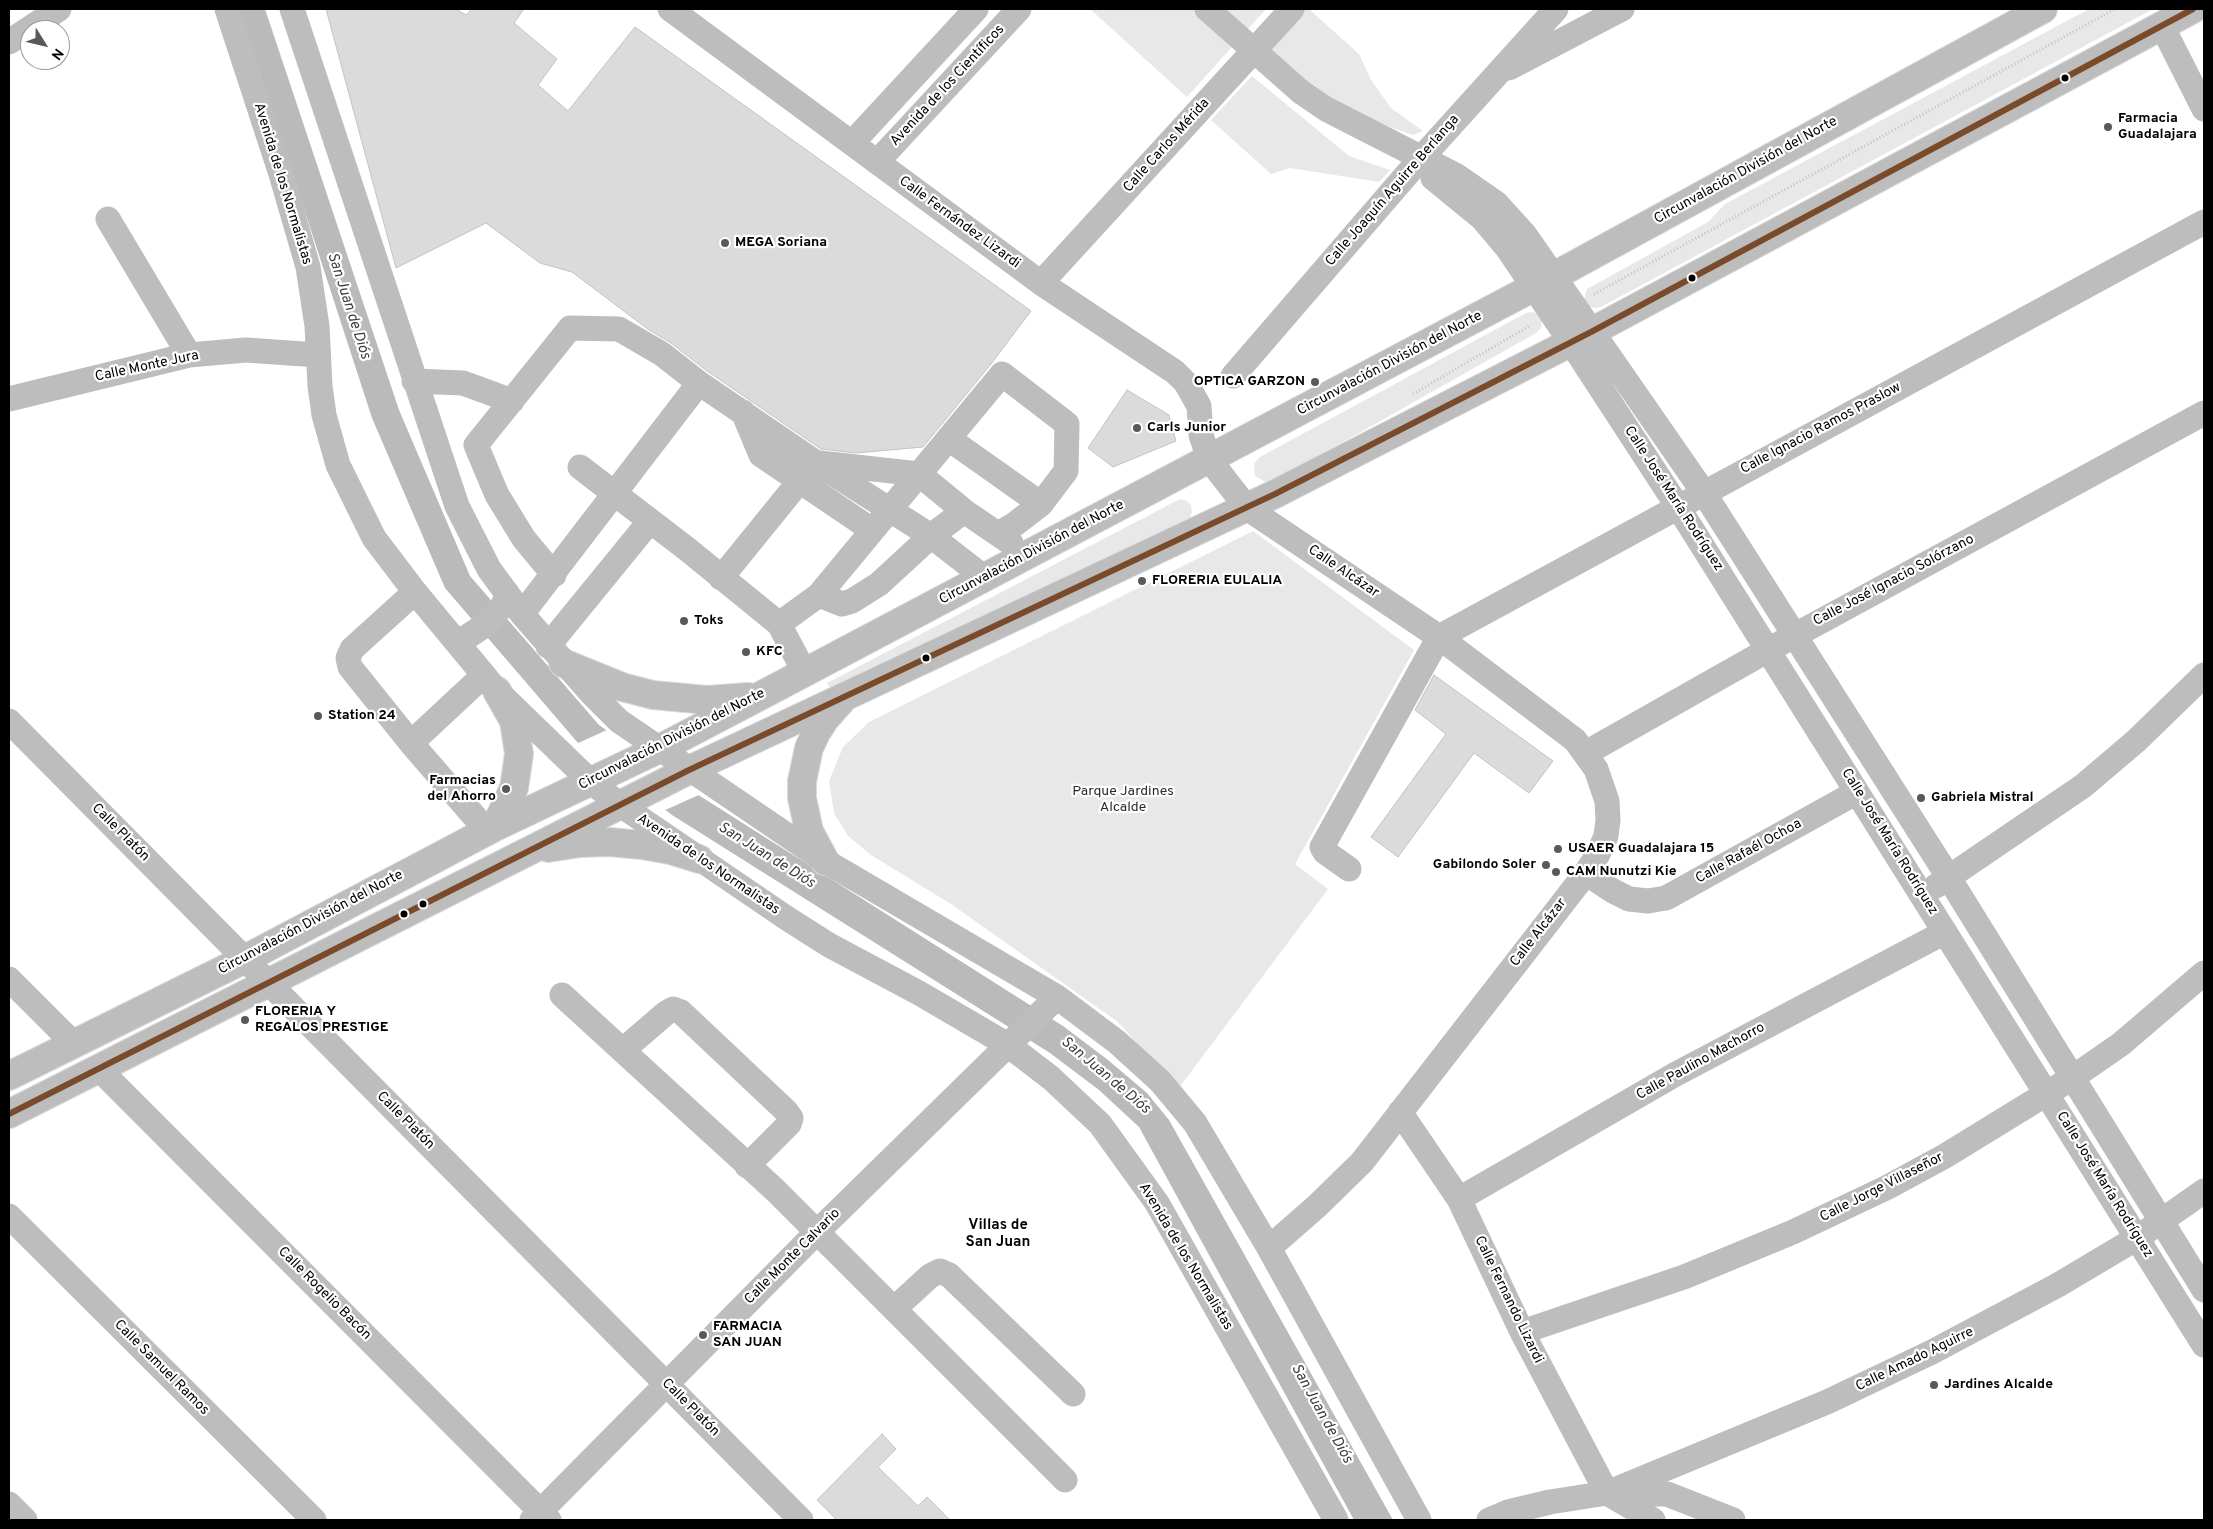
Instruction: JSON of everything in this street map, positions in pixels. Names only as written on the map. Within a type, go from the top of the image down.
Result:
[{"type":"main road","name":"Circunvalación División del Norte","points":[[9,1076],[245,959],[491,829],[656,751],[805,673],[1544,281],[2043,9]]},
{"type":"main road","points":[[9,1114],[269,984],[686,771],[1247,508],[1407,428],[2193,9]]},
{"type":"main road","points":[[556,655],[622,687],[653,695],[708,700],[762,695]]},
{"type":"main road","points":[[491,683],[514,721],[519,754],[514,788],[491,829]]},
{"type":"main road","points":[[825,861],[809,831],[802,798],[802,781],[807,756],[816,733],[830,712],[848,695]]},
{"type":"main road","points":[[520,855],[550,847],[610,842],[648,846],[699,859]]},
{"type":"street","points":[[9,42],[59,9]]},
{"type":"street","name":"Avenida de los Normalistas","points":[[226,9],[300,236],[313,297],[324,415],[338,465],[374,538],[415,592],[462,639],[491,683],[593,780],[625,801],[699,859],[828,945],[1012,1042],[1100,1124],[1157,1203],[1336,1520]]},
{"type":"street","points":[[292,9],[456,506],[489,569],[511,604],[556,655],[620,721],[656,751],[825,861],[1117,1042],[1160,1081],[1195,1123],[1269,1248],[1419,1520]]},
{"type":"street","points":[[852,143],[976,9]]},
{"type":"street","name":"Avenida de los Científicos","points":[[877,162],[1019,9]]},
{"type":"street","points":[[1207,9],[1301,92],[1326,109],[1418,161],[1482,218],[1508,249],[1544,281],[1581,336]]},
{"type":"street","name":"Calle Carlos Mérida","points":[[1041,283],[1292,9]]},
{"type":"street","name":"Calle Joaquín Aguirre Berlanga","points":[[1233,376],[1418,161],[1556,9]]},
{"type":"street","points":[[1492,78],[1622,9]]},
{"type":"street","name":"Calle Fernández Lizardi","points":[[687,13],[852,143],[1041,283],[1175,372],[1186,382],[1199,406],[1201,435],[1209,459]]},
{"type":"street","points":[[2162,26],[2204,109]]},
{"type":"street","points":[[108,219],[189,355]]},
{"type":"street","name":"Calle Ignacio Ramos Praslow","points":[[1439,637],[2204,222]]},
{"type":"street","points":[[554,575],[524,539],[497,495],[476,445],[570,328],[619,329],[662,354],[699,383],[743,412],[761,455],[807,471],[888,510],[931,536],[986,578]]},
{"type":"street","name":"Calle José María Rodríguez","points":[[1581,336],[1704,493],[1949,878],[2204,1290]]},
{"type":"street","name":"Calle José María Rodríguez","points":[[1581,336],[1678,507],[2204,1345]]},
{"type":"street","name":"Calle Monte Jura","points":[[9,399],[189,355],[246,350],[318,355]]},
{"type":"street","points":[[779,624],[819,595],[1002,374],[1067,424],[1066,471],[1041,504],[1015,524],[998,534]]},
{"type":"street","points":[[414,381],[463,383],[512,401]]},
{"type":"street","points":[[462,639],[488,623],[511,604],[554,575],[699,383]]},
{"type":"street","name":"Calle José Ignacio Solórzano","points":[[1586,753],[1768,650],[2204,413]]},
{"type":"street","points":[[949,439],[1041,504]]},
{"type":"street","name":"Calle Alcázar","points":[[1209,459],[1247,508],[1439,637],[1575,740],[1586,753],[1603,784],[1607,802],[1608,820],[1606,836],[1598,854],[1586,873],[1362,1162],[1317,1206],[1269,1248]]},
{"type":"street","points":[[580,467],[779,624],[805,673]]},
{"type":"street","points":[[807,471],[919,474],[964,511],[1028,555]]},
{"type":"street","points":[[807,471],[872,530]]},
{"type":"street","points":[[721,578],[807,471]]},
{"type":"street","points":[[819,595],[842,604],[852,601],[879,584],[931,536],[964,511]]},
{"type":"street","points":[[556,655],[650,521]]},
{"type":"street","points":[[415,592],[352,649],[348,658],[350,667],[411,743],[491,829]]},
{"type":"street","points":[[1349,869],[1325,852],[1322,847],[1439,637]]},
{"type":"street","points":[[1922,895],[2083,786],[2136,741],[2204,675]]},
{"type":"street","points":[[411,743],[491,683]]},
{"type":"street","name":"Calle Platón","points":[[9,721],[801,1520]]},
{"type":"street","name":"Calle Rafaél Ochoa","points":[[1586,873],[1629,899],[1648,901],[1666,898],[1857,792]]},
{"type":"street","name":"Calle Paulino Machorro","points":[[1459,1198],[1676,1074],[1945,932]]},
{"type":"street","name":"Calle Jorge Villaseñor","points":[[1522,1332],[1684,1277],[1837,1212],[1945,1156],[2072,1078],[2135,1032],[2204,973]]},
{"type":"street","points":[[9,979],[74,1044]]},
{"type":"street","points":[[562,995],[775,1190],[1065,1480]]},
{"type":"street","name":"Calle Monte Calvario","points":[[540,1517],[666,1384],[817,1232],[1053,1001]]},
{"type":"street","points":[[624,1050],[666,1013],[673,1009],[681,1012],[786,1111],[790,1118],[789,1124],[747,1166]]},
{"type":"street","name":"Calle Rogelio Bacón","points":[[98,1069],[540,1517]]},
{"type":"street","name":"Calle Fernando Lizardi","points":[[1400,1112],[1459,1198],[1522,1332],[1607,1493]]},
{"type":"street","name":"Calle Amado Aguirre","points":[[1607,1493],[1881,1378],[2000,1317],[2137,1238],[2162,1222],[2204,1190]]},
{"type":"street","name":"Calle Samuel Ramos","points":[[9,1216],[314,1520]]},
{"type":"street","points":[[894,1309],[930,1276],[940,1271],[949,1275],[1073,1394]]},
{"type":"street","points":[[1607,1493],[1653,1520]]},
{"type":"street","points":[[1489,1520],[1508,1512],[1550,1502],[1607,1493],[1667,1494],[1733,1520]]},
{"type":"street","points":[[9,1504],[25,1520]]},
{"type":"path","points":[[1594,294],[2114,9]]},
{"type":"green space","points":[[1090,9],[1266,9],[1187,97]]},
{"type":"green space","points":[[1304,9],[1309,9],[1359,54],[1371,80],[1391,108],[1423,131],[1413,135],[1333,108],[1267,49]]},
{"type":"green space","points":[[2089,9],[2153,9],[1601,307],[1587,306],[1584,299],[1587,289],[1708,222],[1725,204]]},
{"type":"green space","points":[[1252,76],[1349,156],[1390,170],[1379,182],[1290,168],[1271,174],[1211,120]]},
{"type":"green space","points":[[1533,312],[1542,321],[1541,328],[1536,333],[1276,480],[1267,483],[1255,476],[1254,464],[1260,457],[1526,313]]},
{"type":"green space","points":[[1180,499],[1187,501],[1191,505],[1192,512],[1190,518],[830,688],[827,683]]},
{"type":"green space","name":"Parque Jardines Alcalde","points":[[1253,531],[1414,650],[1295,864],[1328,889],[1178,1089],[1118,1022],[951,904],[871,855],[848,836],[834,813],[829,781],[843,747],[869,722]]},
{"type":"water","name":"San Juan de Diós","points":[[239,9],[265,9],[399,410],[470,576],[599,725],[700,796],[1063,1026],[1147,1093],[1169,1120],[1393,1520],[1354,1520],[1139,1127],[1099,1090],[1050,1053],[672,815],[578,743],[445,588],[372,418]]},
{"type":"pier","points":[[609,729],[701,794],[663,811],[576,744]]},
{"type":"building","name":"MEGA Soriana","points":[[326,9],[456,9],[466,15],[472,9],[524,9],[514,23],[557,59],[538,85],[568,111],[635,27],[1031,311],[991,364],[923,447],[856,453],[821,449],[707,371],[671,343],[649,330],[572,272],[540,263],[486,223],[396,268]]},
{"type":"building","name":"Carls Junior","points":[[1127,390],[1169,415],[1176,441],[1113,467],[1088,448]]},
{"type":"building","points":[[1434,675],[1553,761],[1529,793],[1474,753],[1398,857],[1371,837],[1446,734],[1415,710]]},
{"type":"building","points":[[882,1434],[896,1449],[878,1467],[918,1506],[927,1497],[950,1520],[837,1520],[817,1500]]},
{"type":"transit line","points":[[9,1114],[689,770],[1275,494],[1591,332],[2193,9]]},
{"type":"place","name":"Farmacia Guadalajara","points":[[2108,127]]},
{"type":"place","name":"MEGA Soriana","points":[[725,243]]},
{"type":"place","name":"OPTICA GARZON","points":[[1315,382]]},
{"type":"place","name":"Carls Junior","points":[[1137,428]]},
{"type":"place","name":"FLORERIA EULALIA","points":[[1142,581]]},
{"type":"place","name":"Toks","points":[[684,621]]},
{"type":"place","name":"KFC","points":[[746,652]]},
{"type":"place","name":"Station 24","points":[[318,716]]},
{"type":"place","name":"Farmacias del Ahorro","points":[[506,789]]},
{"type":"place","name":"Gabriela Mistral","points":[[1921,798]]},
{"type":"place","name":"USAER Guadalajara 15","points":[[1558,849]]},
{"type":"place","name":"Gabilondo Soler","points":[[1546,865]]},
{"type":"place","name":"CAM Nunutzi Kie","points":[[1556,872]]},
{"type":"place","name":"FLORERIA Y REGALOS PRESTIGE","points":[[245,1020]]},
{"type":"place","name":"FARMACIA SAN JUAN","points":[[703,1335]]},
{"type":"place","name":"Jardines Alcalde","points":[[1934,1385]]},
{"type":"district","name":"Villas de San Juan","points":[[998,1234]]}]
